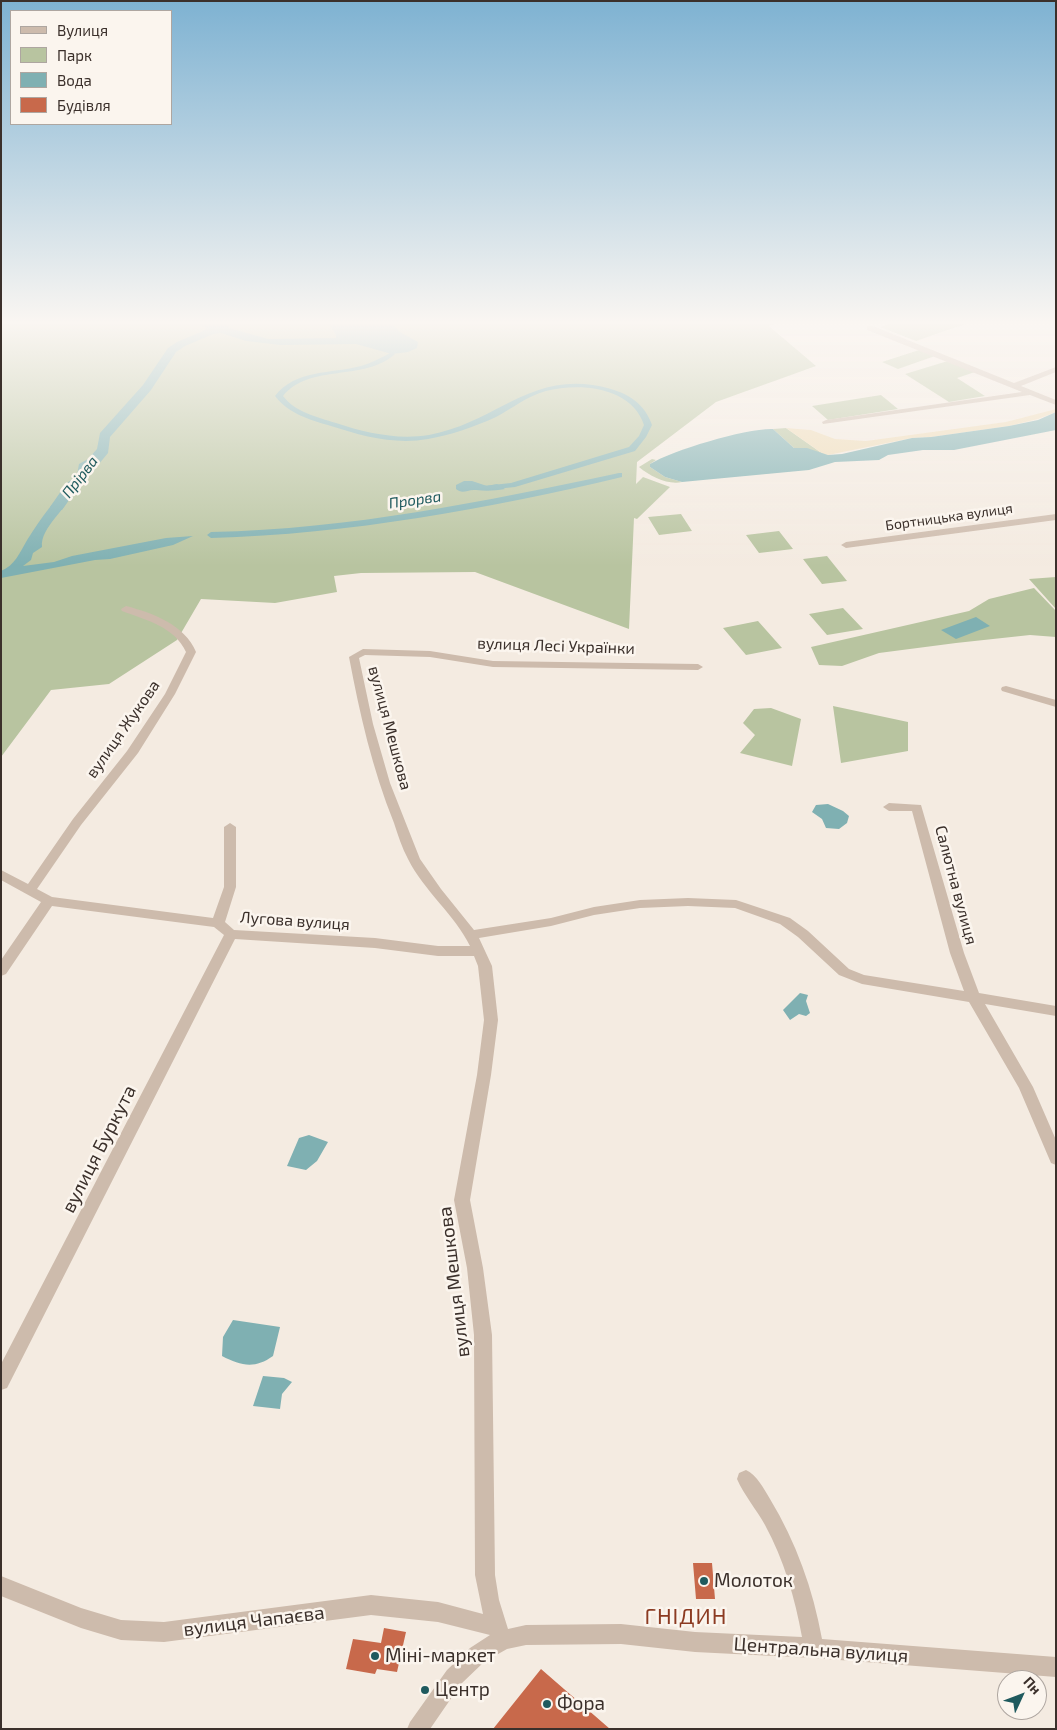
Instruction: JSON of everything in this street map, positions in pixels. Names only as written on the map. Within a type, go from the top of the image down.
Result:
[{"type":"street","points":[[826,422],[948,405]]},
{"type":"street","name":"Бортницька вулиця","points":[[846,545],[1056,517]]},
{"type":"street","name":"вулиця Жукова","points":[[30,889],[77,822],[132,753],[170,694],[192,652],[186,638],[174,630],[126,609]]},
{"type":"street","name":"вулиця Лесі Українки","points":[[354,657],[363,652],[430,654],[493,664],[698,667]]},
{"type":"street","name":"вулиця Мешкова","points":[[354,657],[367,724],[384,784],[414,859],[436,892],[471,936],[485,966],[491,1020],[484,1075],[462,1200],[475,1268],[484,1335],[485,1575],[489,1600],[500,1633]]},
{"type":"street","points":[[1006,689],[1056,704]]},
{"type":"street","name":"Салютна вулиця","points":[[889,807],[917,808],[939,882],[957,953],[973,996],[1026,1086],[1056,1159]]},
{"type":"street","points":[[218,923],[230,888],[230,827]]},
{"type":"street","name":"Лугова вулиця","points":[[1,874],[49,901],[218,923],[231,934],[375,943],[438,951],[478,951]]},
{"type":"street","points":[[1,971],[49,901]]},
{"type":"street","points":[[471,936],[551,922],[594,911],[640,904],[688,902],[736,904],[770,914],[785,921],[803,934],[844,972],[862,979],[1056,1011]]},
{"type":"street","name":"вулиця Буркута","points":[[1,1382],[231,934]]},
{"type":"street","points":[[746,1479],[776,1525],[794,1564],[809,1620],[814,1648]]},
{"type":"street","name":"вулиця Чапаєва","points":[[1,1586],[81,1618],[121,1630],[164,1632],[242,1624],[371,1605],[438,1612],[500,1633]]},
{"type":"street","name":"Центральна вулиця","points":[[417,1729],[454,1677],[500,1633],[526,1635],[621,1634],[695,1642],[814,1648],[1056,1667]]},
{"type":"green space","points":[[1,405],[712,405],[637,462],[636,484],[643,477],[670,487],[637,519],[634,518],[629,629],[475,572],[361,573],[334,576],[337,592],[275,603],[201,599],[177,640],[109,684],[51,690],[1,757]]},
{"type":"green space","points":[[893,405],[898,409],[828,420],[812,406]]},
{"type":"green space","points":[[786,428],[823,454],[803,448],[794,448],[773,429]]},
{"type":"green space","points":[[652,459],[656,460],[650,464],[650,467],[665,477],[682,482],[677,483],[660,479],[639,467]]},
{"type":"green space","points":[[681,514],[692,531],[659,535],[648,517]]},
{"type":"green space","points":[[779,531],[793,549],[759,553],[746,535]]},
{"type":"green space","points":[[827,556],[847,581],[822,584],[803,559]]},
{"type":"green space","points":[[1056,577],[1056,609],[1029,579]]},
{"type":"green space","points":[[1034,588],[1056,611],[1056,637],[1030,635],[879,653],[842,666],[819,665],[811,647],[969,611],[989,599]]},
{"type":"green space","points":[[843,608],[863,629],[827,635],[809,614]]},
{"type":"green space","points":[[758,621],[782,648],[746,655],[723,628]]},
{"type":"green space","points":[[833,706],[908,722],[908,751],[841,763]]},
{"type":"green space","points":[[771,708],[801,719],[792,766],[740,753],[755,735],[743,723],[754,709]]},
{"type":"sand","points":[[1056,409],[1056,412],[1038,419],[1009,426],[912,438],[828,455],[823,454],[786,428],[811,430],[835,439],[866,441],[1006,422]]},
{"type":"water","points":[[1056,412],[1056,430],[954,450],[923,450],[888,455],[879,460],[835,462],[809,470],[682,482],[665,477],[650,467],[650,464],[675,452],[746,432],[773,429],[794,448],[807,448],[828,455],[842,454],[912,438],[1009,426],[1038,420]]},
{"type":"water","points":[[464,481],[472,481],[487,486],[497,484],[505,489],[463,492],[456,489],[456,485]]},
{"type":"water","points":[[71,487],[73,490],[66,504],[45,532],[42,547],[33,553],[31,560],[23,566],[54,562],[72,556],[166,538],[193,536],[173,545],[110,559],[95,560],[1,578],[1,571],[10,566],[16,559],[46,512]]},
{"type":"water","points":[[976,617],[990,626],[956,639],[941,630]]},
{"type":"water","points":[[828,804],[849,816],[847,823],[839,829],[826,828],[822,819],[812,812],[816,805]]},
{"type":"water","points":[[800,993],[808,995],[806,1001],[810,1013],[806,1016],[799,1014],[790,1020],[783,1010]]},
{"type":"water","points":[[309,1135],[328,1142],[317,1161],[306,1170],[287,1166],[299,1138]]},
{"type":"water","points":[[233,1320],[280,1327],[273,1356],[260,1363],[248,1365],[222,1356],[223,1337]]},
{"type":"water","points":[[263,1376],[284,1378],[292,1382],[282,1394],[280,1409],[253,1406]]},
{"type":"building","name":"Молоток","points":[[693,1563],[712,1563],[715,1599],[696,1599]]},
{"type":"building","name":"Міні-маркет","points":[[384,1628],[406,1632],[397,1672],[377,1669],[375,1674],[346,1669],[353,1639],[381,1643]]},
{"type":"building","name":"Фора","points":[[541,1669],[610,1729],[493,1729]]},
{"type":"waterway","name":"Прірва","points":[[57,507],[71,487],[83,476],[84,467],[93,462],[103,450],[104,436],[131,405]]},
{"type":"waterway","points":[[287,405],[310,417],[354,431],[404,439],[416,439],[453,431],[485,419],[510,405]]},
{"type":"waterway","points":[[486,488],[512,485],[632,449],[642,437],[648,425],[637,405]]},
{"type":"waterway","name":"Прорва","points":[[211,535],[263,534],[314,530],[416,516],[619,475]]},
{"type":"place","name":"Молоток","points":[[704,1581]]},
{"type":"place","name":"Міні-маркет","points":[[375,1656]]},
{"type":"place","name":"Центр","points":[[425,1690]]},
{"type":"place","name":"Фора","points":[[547,1704]]},
{"type":"district","name":"ГНІДИН","points":[[686,1617]]}]
